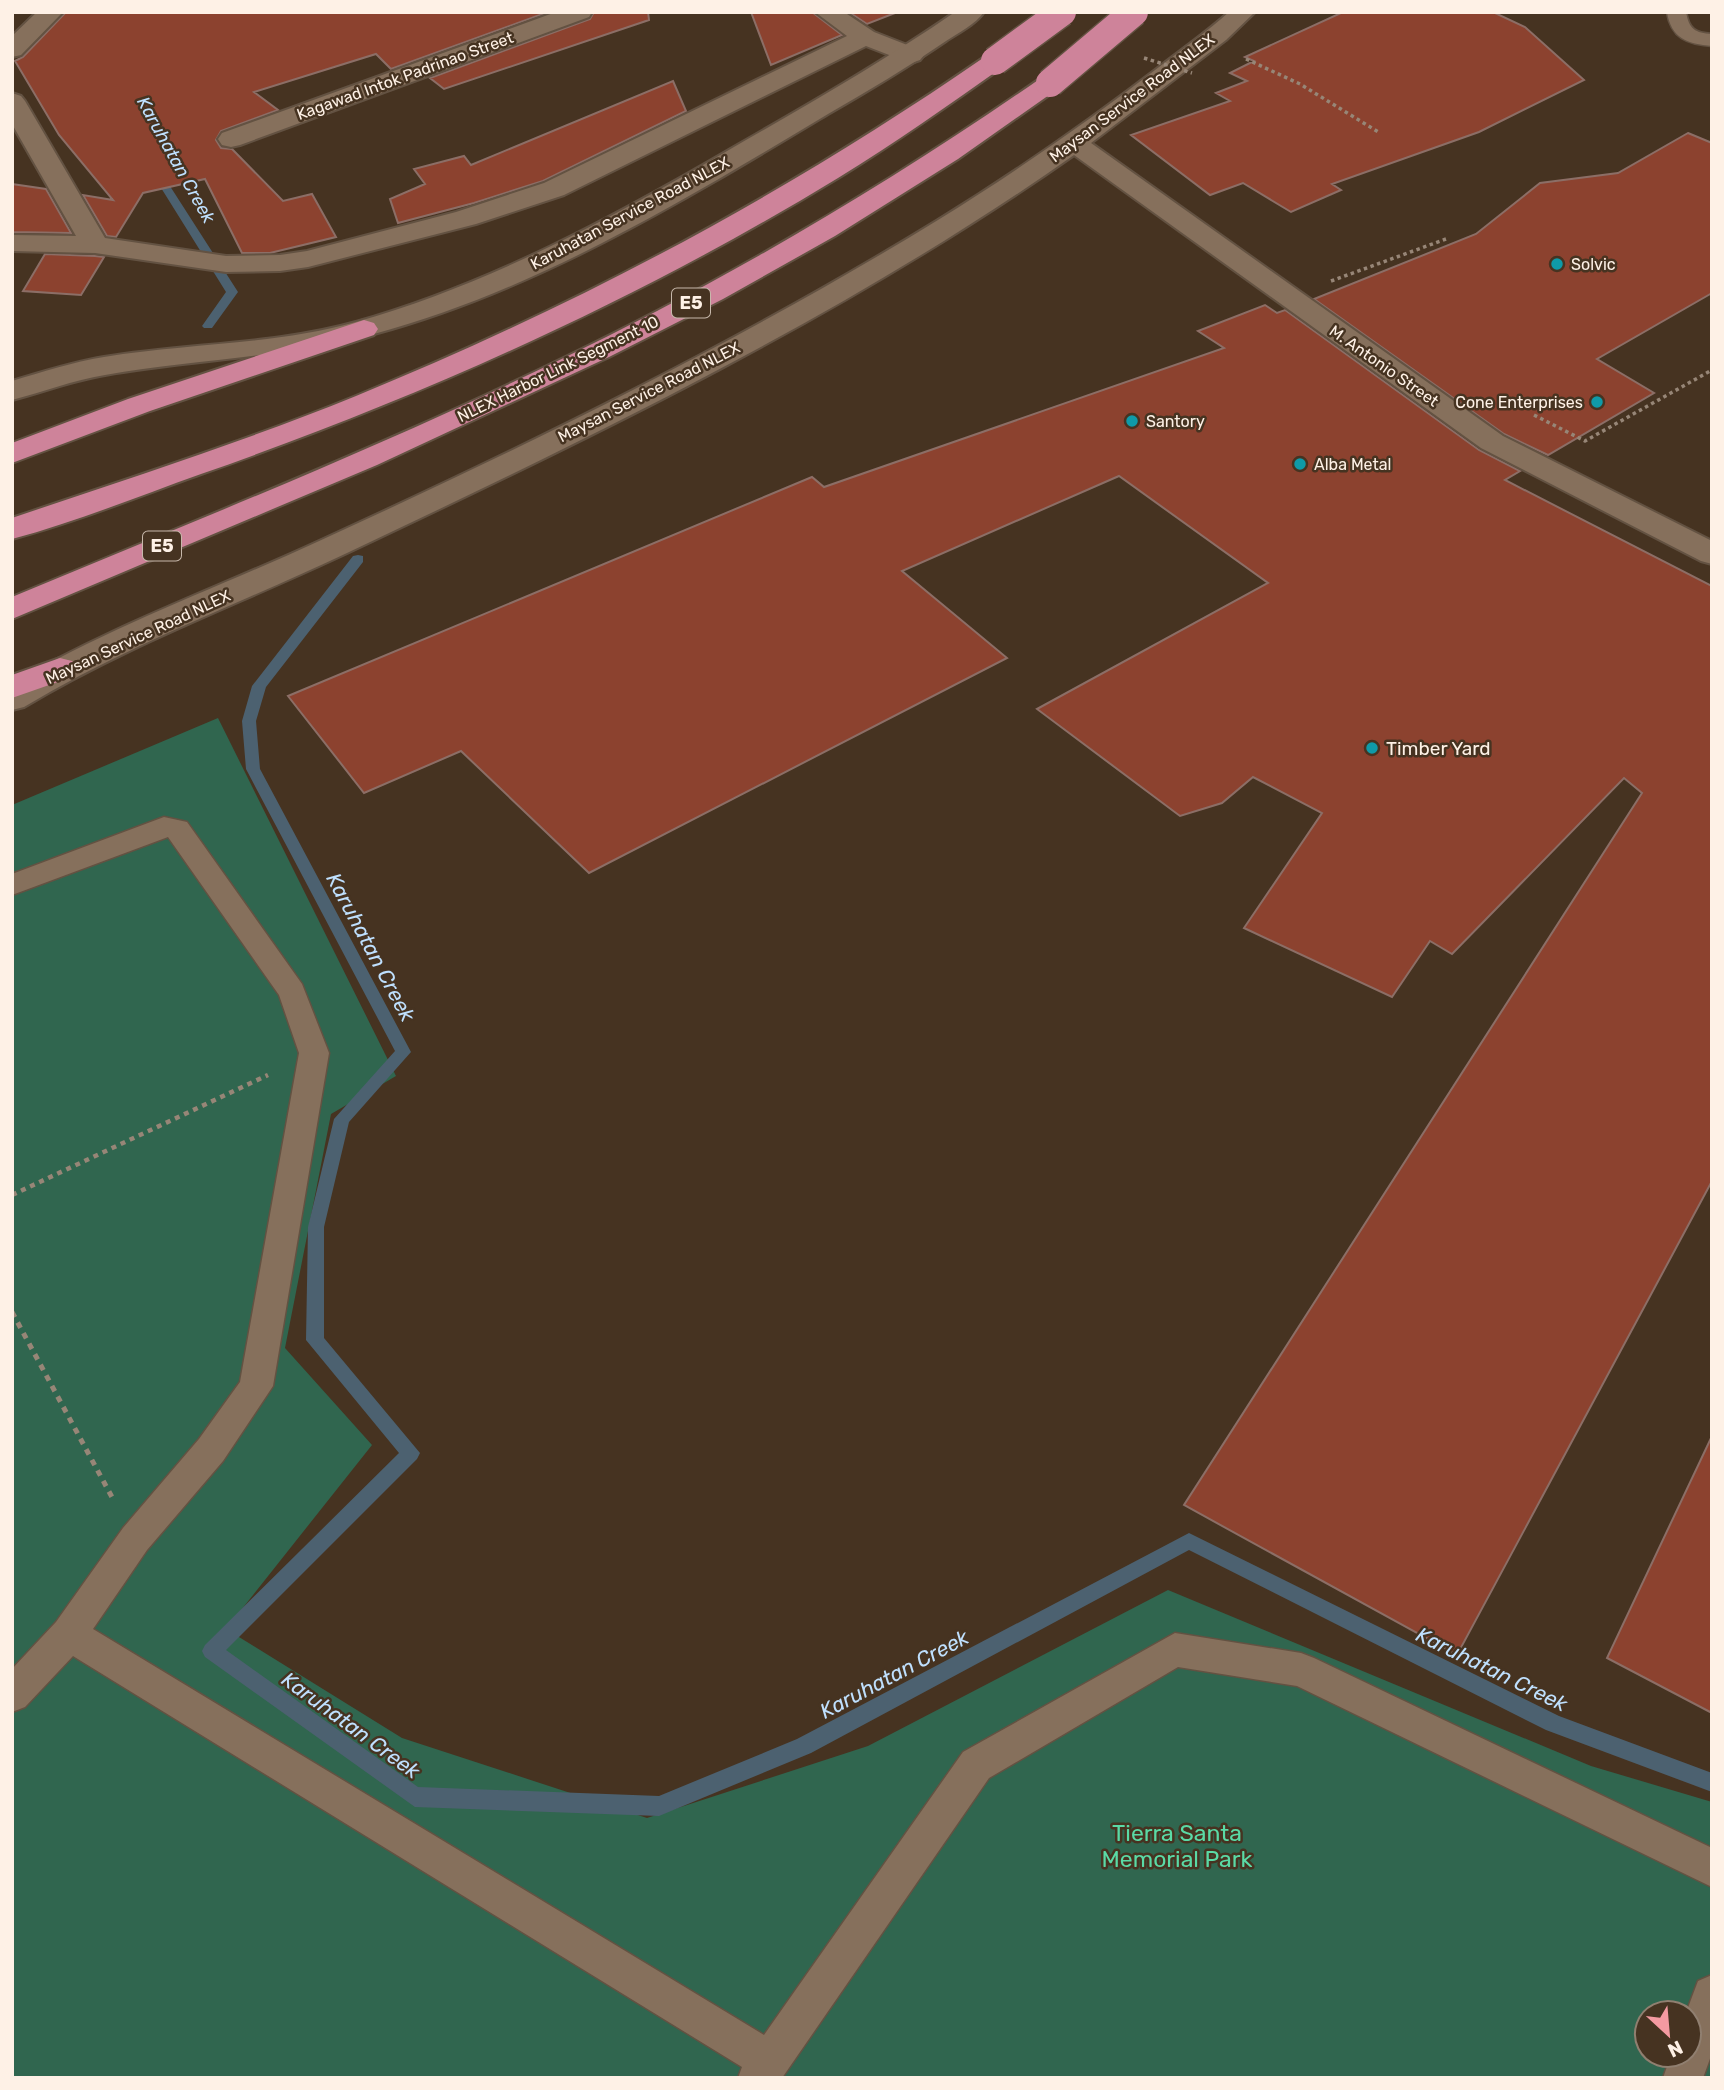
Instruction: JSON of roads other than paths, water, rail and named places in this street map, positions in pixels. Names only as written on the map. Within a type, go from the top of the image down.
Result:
[{"type":"highway","name":"E5","points":[[12,529],[272,438],[413,383],[572,310],[730,229],[886,136],[1062,12]]},
{"type":"highway","name":"NLEX Harbor Link Segment 10","points":[[12,609],[458,418],[628,336],[778,256],[934,163],[1049,83],[1134,12]]},
{"type":"highway","points":[[12,454],[139,405],[363,328]]},
{"type":"highway","points":[[12,687],[60,669]]},
{"type":"street","points":[[12,50],[51,12]]},
{"type":"street","name":"Kagawad Intok Padrinao Street","points":[[231,139],[580,12]]},
{"type":"street","points":[[827,12],[865,37],[911,55]]},
{"type":"street","name":"Karuhatan Service Road NLEX","points":[[12,391],[102,367],[250,350],[363,328],[477,289],[560,253],[687,186],[911,55],[972,12]]},
{"type":"street","name":"Maysan Service Road NLEX","points":[[12,699],[60,669],[467,485],[687,374],[838,292],[955,222],[1076,144],[1237,15]]},
{"type":"street","points":[[12,243],[95,246],[226,264],[280,263],[307,259],[466,218],[554,189],[865,37]]},
{"type":"street","points":[[12,101],[95,246]]},
{"type":"street","name":"M. Antonio Street","points":[[1076,144],[1112,167],[1288,297],[1492,442],[1712,554]]},
{"type":"lane","points":[[1676,12],[1678,28],[1683,33],[1712,40]]},
{"type":"lane","points":[[12,885],[164,827],[177,829],[292,992],[314,1053],[256,1385],[211,1450],[135,1539],[69,1634],[12,1695]]},
{"type":"lane","points":[[69,1634],[763,2069],[976,1765],[1175,1650],[1301,1670],[1712,1868]]},
{"type":"lane","points":[[1683,2078],[1712,1995]]},
{"type":"waterway","name":"Karuhatan Creek","points":[[157,169],[163,183],[232,292],[208,326]]},
{"type":"waterway","name":"Karuhatan Creek","points":[[358,559],[259,686],[249,721],[253,769],[403,1052],[342,1119],[316,1227],[315,1340],[411,1453],[212,1651],[415,1797],[659,1806],[804,1746],[1189,1541],[1553,1723],[1712,1783]]},
{"type":"place","name":"Solvic","points":[[1557,264]]},
{"type":"place","name":"Cone Enterprises","points":[[1597,402]]},
{"type":"place","name":"Santory","points":[[1132,421]]},
{"type":"place","name":"Alba Metal","points":[[1300,464]]},
{"type":"place","name":"Timber Yard","points":[[1372,748]]},
{"type":"park label","name":"Tierra Santa Memorial Park","points":[[1177,1846]]}]
